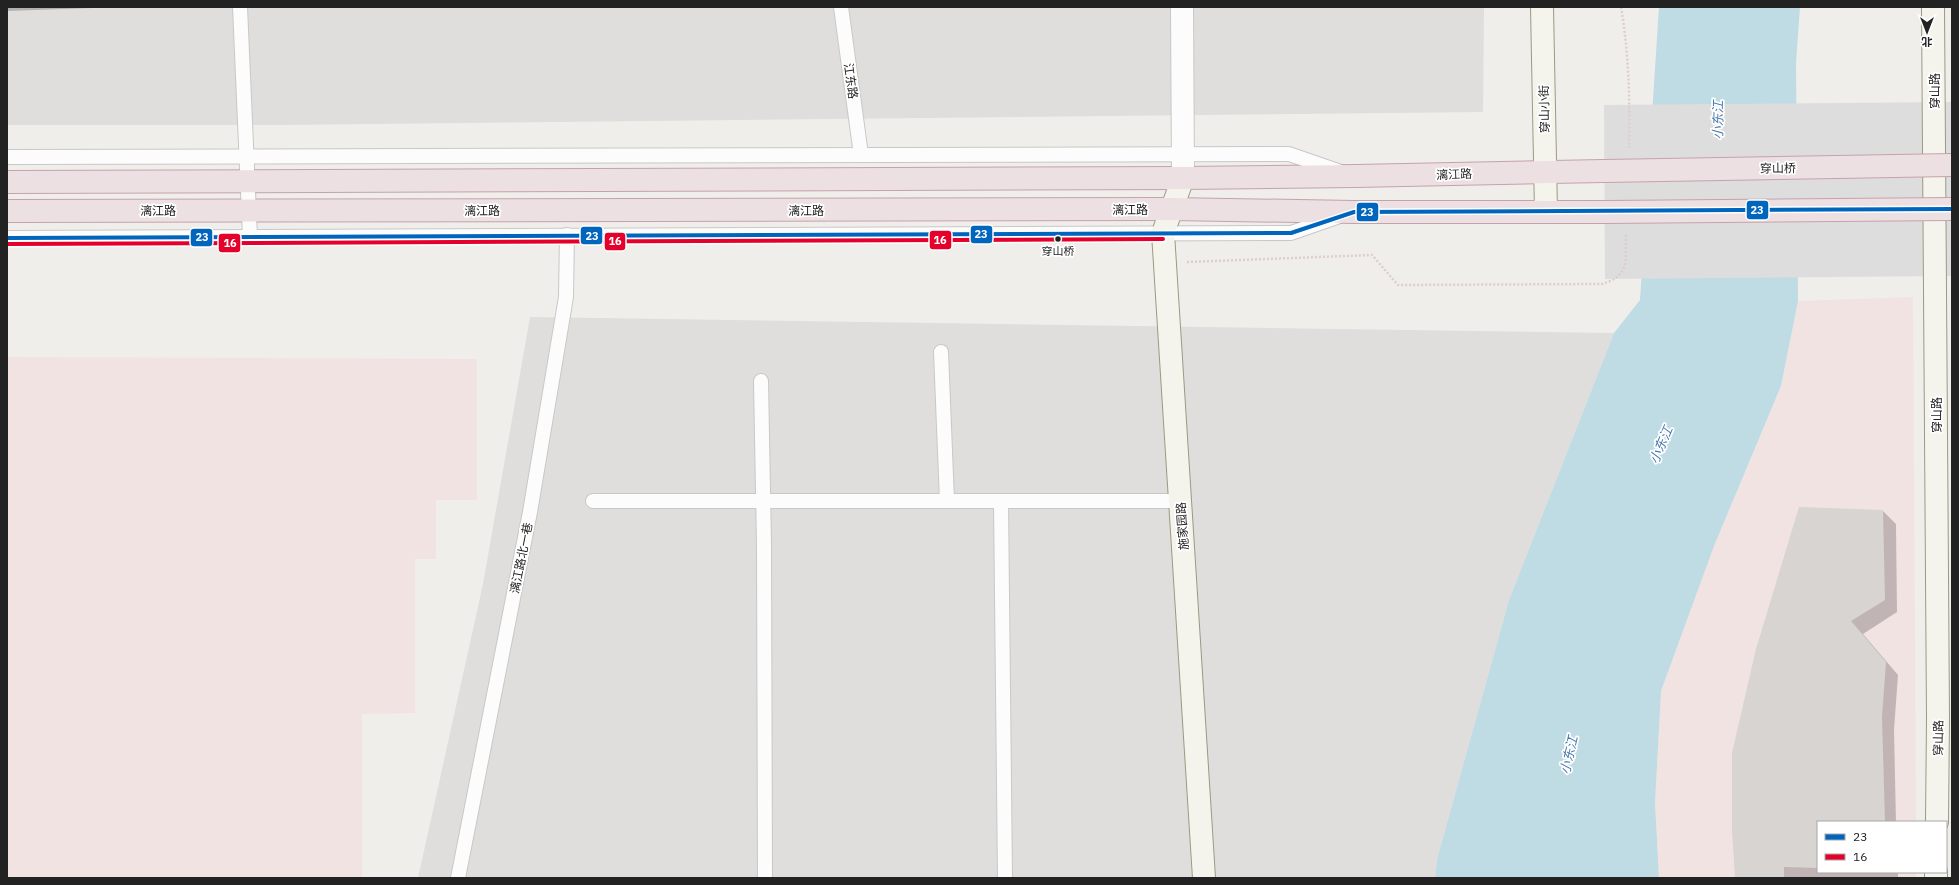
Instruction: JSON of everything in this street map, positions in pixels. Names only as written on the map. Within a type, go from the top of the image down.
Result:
[{"type":"highway","name":"穿山桥","points":[[1604,171],[1952,165]]},
{"type":"highway","name":"漓江路","points":[[7,182],[1183,178],[1604,171]]},
{"type":"highway","name":"漓江路","points":[[7,211],[1171,209],[1354,212],[1605,212],[1952,209]]},
{"type":"street","points":[[1182,7],[1183,178]]},
{"type":"street","name":"穿山小街","points":[[1542,7],[1546,212]]},
{"type":"street","name":"穿山路","points":[[1933,7],[1945,692],[1945,718],[1937,821]]},
{"type":"street","name":"施家园路","points":[[1183,178],[1163,233],[1204,878]]},
{"type":"lane","points":[[240,7],[250,237]]},
{"type":"lane","name":"江东路","points":[[841,7],[861,155]]},
{"type":"lane","points":[[7,157],[1289,154],[1355,176]]},
{"type":"lane","points":[[7,238],[1291,233],[1354,212]]},
{"type":"lane","name":"漓江路北一巷","points":[[458,878],[532,504],[566,297],[567,235]]},
{"type":"lane","points":[[941,352],[947,501]]},
{"type":"lane","points":[[761,381],[764,501],[765,878]]},
{"type":"lane","points":[[593,501],[1180,501]]},
{"type":"lane","points":[[1001,501],[1005,878]]},
{"type":"shaded area","points":[[7,7],[1484,7],[1483,112],[280,125],[7,125]]},
{"type":"shaded area","points":[[1913,297],[1916,821],[1817,821],[1817,873],[1916,873],[1916,878],[1659,878],[1655,803],[1661,691],[1714,546],[1781,387],[1798,301]]},
{"type":"shaded area","points":[[530,317],[1614,333],[1509,600],[1437,859],[1435,878],[418,878],[483,584]]},
{"type":"shaded area","points":[[7,357],[477,359],[477,500],[436,500],[436,559],[415,559],[415,713],[362,714],[362,878],[7,878]]},
{"type":"water","name":"小东江","points":[[1659,7],[1800,7],[1796,63],[1798,301],[1781,386],[1714,546],[1661,691],[1655,803],[1659,878],[1435,878],[1437,859],[1509,600],[1614,333],[1640,300]]},
{"type":"pier","points":[[1952,102],[1952,276],[1605,279],[1604,105]]},
{"type":"building","points":[[1799,507],[1883,510],[1885,600],[1851,621],[1886,662],[1882,717],[1885,821],[1817,821],[1817,868],[1784,867],[1784,878],[1735,878],[1732,830],[1732,753],[1756,649]]},
{"type":"transit line","name":"23","points":[[7,238],[1291,233],[1354,212],[1952,209]]},
{"type":"transit line","name":"16","points":[[7,244],[1163,239]]},
{"type":"place","name":"穿山桥","points":[[1058,239]]}]
